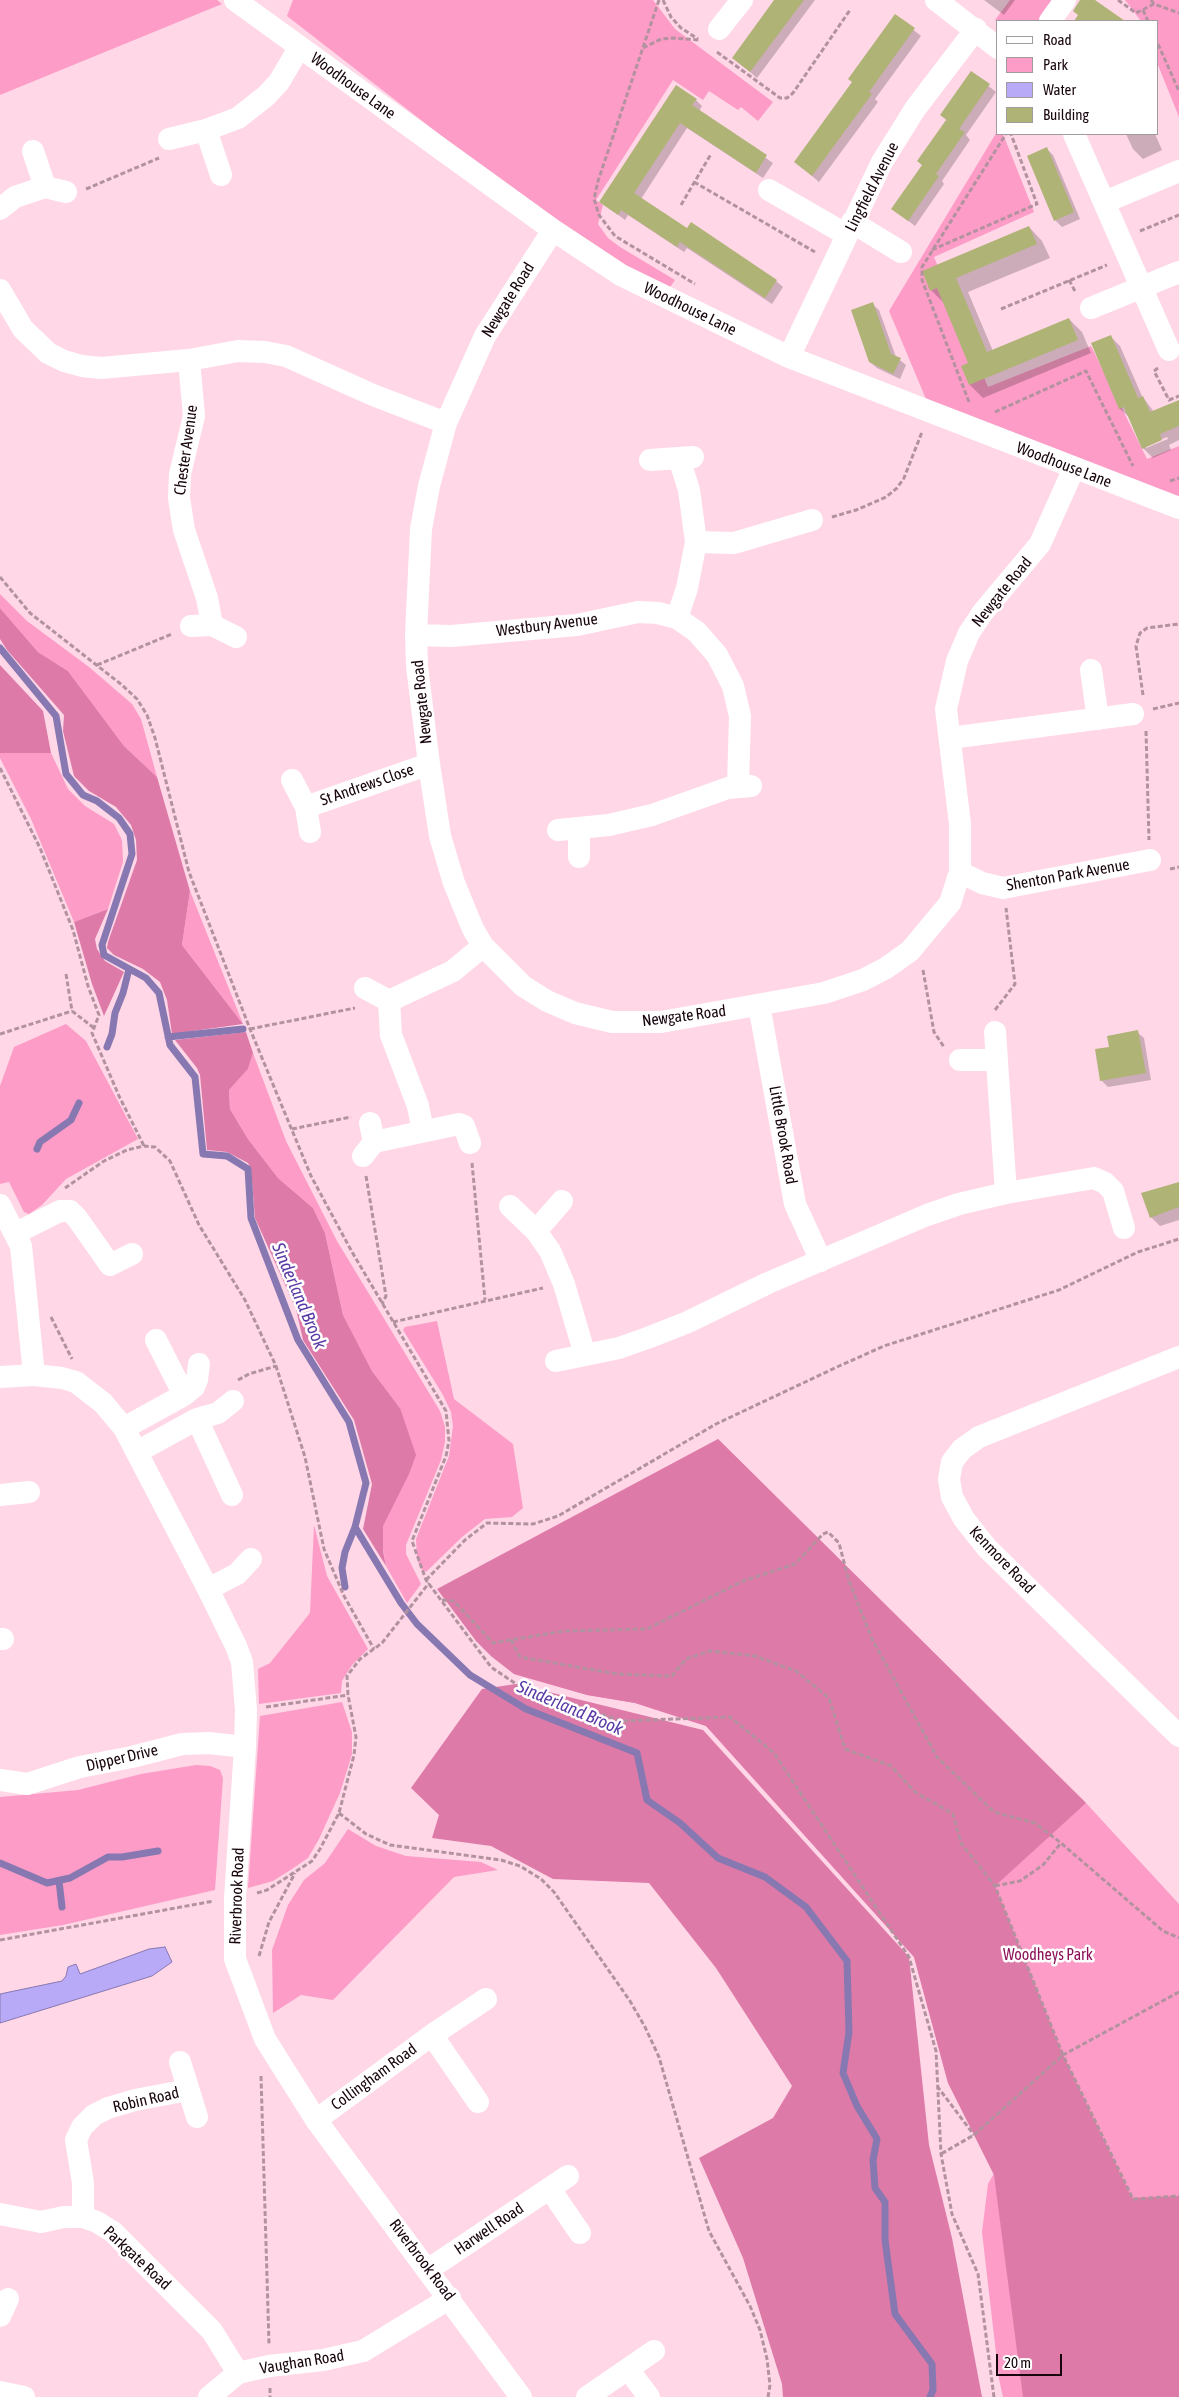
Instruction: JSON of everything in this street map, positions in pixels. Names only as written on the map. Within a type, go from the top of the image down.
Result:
[{"type":"street","name":"Woodhouse Lane","points":[[234,0],[553,230],[621,276],[789,357],[930,413],[975,425],[1074,468],[1179,508]]},
{"type":"street","points":[[712,40],[742,0]]},
{"type":"street","points":[[936,0],[996,46]]},
{"type":"street","points":[[1051,20],[1065,0]]},
{"type":"street","name":"Lingfield Avenue","points":[[789,357],[882,162],[915,109],[976,29]]},
{"type":"street","points":[[169,139],[206,130],[238,118],[266,96],[279,82],[299,48]]},
{"type":"street","points":[[206,130],[221,175]]},
{"type":"street","points":[[1074,135],[1142,287],[1165,358]]},
{"type":"street","points":[[33,150],[45,187]]},
{"type":"street","points":[[1105,202],[1179,171]]},
{"type":"street","points":[[0,209],[15,198],[45,187],[66,192]]},
{"type":"street","points":[[768,190],[901,252]]},
{"type":"street","name":"Newgate Road","points":[[553,230],[485,336],[446,424],[429,486],[421,529],[416,635],[417,666],[440,836],[454,883],[473,929],[483,946],[523,986],[547,1001],[575,1013],[612,1022],[661,1022],[824,992],[863,980],[886,968],[910,951],[950,903],[960,872],[960,824],[946,709],[960,654],[969,633],[983,612],[1040,544],[1074,468]]},
{"type":"street","points":[[1091,308],[1179,272]]},
{"type":"street","points":[[0,290],[23,329],[48,353],[64,361],[82,366],[102,368],[189,360],[238,351],[265,352],[286,356],[446,424]]},
{"type":"street","name":"Chester Avenue","points":[[189,360],[194,416],[180,474],[179,498],[184,530],[207,598],[202,625]]},
{"type":"street","points":[[650,460],[686,457],[696,542],[691,574],[677,618]]},
{"type":"street","points":[[696,542],[734,543],[812,520]]},
{"type":"street","name":"Westbury Avenue","points":[[416,635],[451,636],[577,625],[638,612],[658,613],[677,618],[697,632],[717,655],[733,686],[740,716],[745,786],[652,815],[609,825],[568,829],[579,857]]},
{"type":"street","points":[[202,625],[236,636]]},
{"type":"street","points":[[1091,670],[1098,719]]},
{"type":"street","points":[[950,738],[1133,714]]},
{"type":"street","name":"St Andrews Close","points":[[306,807],[429,764]]},
{"type":"street","name":"St Andrews Close","points":[[292,780],[306,807],[310,832]]},
{"type":"street","name":"Shenton Park Avenue","points":[[960,872],[982,883],[1003,888],[1150,860]]},
{"type":"street","points":[[389,1001],[453,971],[483,946]]},
{"type":"street","points":[[365,988],[389,1001]]},
{"type":"street","points":[[389,1001],[391,1035],[418,1106],[423,1132]]},
{"type":"street","name":"Little Brook Road","points":[[759,1005],[795,1204],[821,1261]]},
{"type":"street","points":[[995,1032],[1006,1193]]},
{"type":"street","points":[[960,1060],[996,1060]]},
{"type":"street","points":[[369,1140],[423,1132],[459,1124],[464,1126],[470,1142]]},
{"type":"street","points":[[556,1361],[619,1348],[688,1322],[768,1283],[927,1214],[959,1204],[1006,1193],[1094,1178],[1105,1182],[1113,1191],[1124,1228]]},
{"type":"street","points":[[536,1231],[562,1201]]},
{"type":"street","points":[[0,1205],[21,1246],[25,1269],[34,1375]]},
{"type":"street","points":[[510,1206],[536,1231],[550,1251],[564,1284],[585,1355]]},
{"type":"street","points":[[16,1233],[56,1213],[70,1211],[78,1218],[110,1265],[132,1254]]},
{"type":"street","points":[[156,1340],[184,1395]]},
{"type":"street","name":"Kenmore Road","points":[[1179,1357],[979,1437],[962,1449],[952,1462],[949,1479],[952,1497],[964,1520],[987,1548],[1179,1736]]},
{"type":"street","points":[[124,1428],[184,1395],[194,1387],[199,1364]]},
{"type":"street","name":"Riverbrook Road","points":[[0,1377],[34,1375],[62,1378],[76,1382],[103,1403],[124,1428],[208,1590],[242,1662],[246,1710],[235,1898],[235,1959],[264,2039],[316,2120],[450,2298],[512,2394]]},
{"type":"street","points":[[137,1452],[197,1419],[218,1413],[233,1401]]},
{"type":"street","points":[[197,1419],[232,1495]]},
{"type":"street","points":[[0,1495],[29,1492]]},
{"type":"street","points":[[208,1590],[237,1574],[251,1559]]},
{"type":"street","name":"Dipper Drive","points":[[0,1780],[27,1784],[80,1767],[132,1757],[182,1744],[209,1743],[245,1747]]},
{"type":"street","name":"Collingham Road","points":[[316,2120],[432,2035],[486,1999]]},
{"type":"street","name":"Collingham Road","points":[[432,2035],[478,2102]]},
{"type":"street","name":"Robin Road","points":[[180,2062],[197,2117]]},
{"type":"street","name":"Robin Road","points":[[83,2217],[83,2183],[76,2140],[82,2127],[94,2115],[108,2108],[136,2100],[188,2090]]},
{"type":"street","name":"Harwell Road","points":[[429,2269],[559,2183],[580,2233]]},
{"type":"street","name":"Parkgate Road","points":[[0,2214],[41,2222],[64,2217],[83,2217],[97,2222],[113,2232],[212,2331],[238,2373]]},
{"type":"street","name":"Vaughan Road","points":[[209,2397],[238,2373],[269,2366],[323,2360],[363,2351],[450,2298]]},
{"type":"street","points":[[587,2397],[654,2351]]},
{"type":"street","points":[[628,2369],[649,2397]]},
{"type":"street","points":[[0,2392],[24,2397]]},
{"type":"path","points":[[659,0],[598,181],[594,199],[599,215],[614,236],[698,286]]},
{"type":"path","points":[[663,0],[671,17],[681,28],[700,40]]},
{"type":"path","points":[[1118,0],[1136,13],[1154,4]]},
{"type":"path","points":[[1151,0],[1154,4],[1179,13]]},
{"type":"path","points":[[643,48],[660,39],[712,40],[780,98],[787,98],[793,94],[850,10]]},
{"type":"path","points":[[1143,10],[1148,20]]},
{"type":"path","points":[[1159,46],[1179,91]]},
{"type":"path","points":[[1005,135],[922,267],[922,280],[975,425],[1086,371],[1146,491],[1144,496]]},
{"type":"path","points":[[931,251],[1037,204],[1011,135]]},
{"type":"path","points":[[66,192],[80,191],[143,166],[162,156],[169,147],[169,139]]},
{"type":"path","points":[[681,205],[711,154]]},
{"type":"path","points":[[694,182],[835,264]]},
{"type":"path","points":[[1002,309],[1125,248],[1179,215]]},
{"type":"path","points":[[1165,358],[1154,371],[1169,400],[1179,396]]},
{"type":"path","points":[[812,520],[829,518],[856,510],[886,497],[897,488],[904,478],[930,413]]},
{"type":"path","points":[[0,577],[30,613],[137,699],[147,715],[155,738],[189,872],[250,1029],[311,1176],[382,1304],[437,1393],[446,1411],[448,1424],[446,1456],[412,1541],[428,1581],[491,1667],[516,1684],[621,1721],[730,1717],[774,1753],[909,1958],[936,2051],[936,2086],[941,2154],[952,2214],[978,2274],[994,2397]]},
{"type":"path","points":[[97,666],[202,625]]},
{"type":"path","points":[[0,768],[40,848],[73,930],[88,986],[99,1014],[92,1033],[144,1146]]},
{"type":"path","points":[[995,1032],[992,1015],[1015,984],[1003,888]]},
{"type":"path","points":[[910,951],[922,968],[934,1032],[945,1049],[960,1060]]},
{"type":"path","points":[[66,974],[72,1011],[94,1028]]},
{"type":"path","points":[[250,1029],[389,1001]]},
{"type":"path","points":[[0,1034],[72,1011]]},
{"type":"path","points":[[369,1140],[386,1296],[382,1304]]},
{"type":"path","points":[[470,1142],[485,1300]]},
{"type":"path","points":[[56,1213],[57,1193],[104,1162],[127,1150],[144,1146],[155,1147],[170,1161],[199,1225],[259,1326],[276,1366],[305,1457],[324,1549],[344,1596],[374,1649]]},
{"type":"path","points":[[388,1635],[424,1589],[428,1581],[465,1540],[487,1523],[533,1524],[558,1516],[716,1424],[837,1367],[884,1346],[1058,1290],[1138,1252],[1179,1238]]},
{"type":"path","points":[[393,1322],[485,1300],[564,1284]]},
{"type":"path","points":[[48,1311],[73,1362],[76,1371],[76,1382]]},
{"type":"path","points":[[442,1600],[454,1601],[493,1643],[564,1631],[647,1630],[743,1581],[795,1564],[823,1534],[828,1532],[839,1543],[849,1581],[872,1639],[937,1757],[994,1812],[1035,1824],[1061,1843],[1163,1931],[1179,1938]]},
{"type":"path","points":[[511,1640],[520,1657],[617,1674],[672,1676],[686,1659],[710,1650],[755,1656],[796,1671],[829,1698],[845,1750],[890,1766],[915,1792],[953,1814],[961,1843],[995,1886],[1063,2055],[1133,2199],[1179,2196]]},
{"type":"path","points":[[246,1710],[348,1695]]},
{"type":"path","points":[[339,1813],[366,1834],[390,1845],[501,1860],[520,1866],[541,1879],[554,1892],[630,2001],[659,2058],[709,2231],[750,2306],[760,2330],[767,2359],[770,2385],[768,2397]]},
{"type":"path","points":[[995,1886],[1020,1881],[1044,1865],[1061,1843]]},
{"type":"path","points":[[259,1965],[259,1956],[268,1922],[297,1870]]},
{"type":"path","points":[[941,2154],[974,2135],[1063,2055],[1179,1992]]},
{"type":"path","points":[[269,2366],[260,2071],[278,2059]]},
{"type":"path","points":[[936,2086],[974,2135]]},
{"type":"green space","points":[[0,0],[217,0],[222,4],[0,95]]},
{"type":"green space","points":[[293,0],[653,0],[675,29],[773,102],[758,121],[741,107],[738,110],[709,91],[703,100],[673,80],[596,200],[603,205],[598,224],[608,238],[675,280],[668,290],[555,224],[287,16]]},
{"type":"green space","points":[[1010,0],[1055,0],[1040,20],[995,20]]},
{"type":"green space","points":[[1125,0],[1179,0],[1179,117],[1159,67],[1159,20],[1140,20]]},
{"type":"green space","points":[[996,133],[996,135],[1003,135],[1034,212],[934,257],[988,387],[1091,346],[1147,459],[1179,446],[1179,498],[926,399],[889,311]]},
{"type":"green space","points":[[0,594],[27,621],[89,667],[132,704],[141,719],[157,777],[124,746],[68,671],[38,652],[0,608]]},
{"type":"green space","points":[[0,753],[51,753],[68,789],[85,806],[114,824],[122,840],[123,862],[108,909],[74,922],[31,819],[0,758]]},
{"type":"green space","points":[[190,891],[243,1024],[182,945]]},
{"type":"green space","points":[[66,1024],[86,1041],[138,1139],[66,1179],[42,1205],[29,1214],[24,1212],[9,1182],[0,1184],[0,1086],[14,1047]]},
{"type":"green space","points":[[253,1053],[286,1141],[337,1241],[440,1411],[445,1427],[445,1442],[441,1460],[406,1545],[406,1554],[421,1584],[407,1603],[386,1566],[383,1550],[383,1526],[400,1408],[372,1371],[343,1315],[325,1233],[313,1208],[278,1178],[248,1139],[230,1109],[229,1090],[248,1069]]},
{"type":"green space","points":[[437,1321],[454,1399],[513,1444],[523,1508],[512,1517],[485,1519],[462,1537],[426,1572],[420,1568],[416,1539],[449,1456],[453,1426],[451,1412],[443,1395],[403,1330],[405,1327]]},
{"type":"green space","name":"Woodheys Park","points":[[718,1439],[1086,1803],[1179,1904],[1179,2397],[1003,2397],[999,2379],[982,2232],[988,2184],[997,2168],[948,2083],[914,1957],[706,1726],[635,1703],[587,1695],[514,1674],[491,1656]]},
{"type":"green space","points":[[314,1525],[327,1576],[368,1649],[352,1665],[342,1681],[341,1693],[259,1704],[258,1669],[270,1663],[310,1613]]},
{"type":"green space","points":[[342,1702],[352,1732],[352,1754],[340,1793],[319,1839],[308,1858],[273,1881],[248,1888],[260,1716]]},
{"type":"green space","points":[[196,1765],[210,1766],[220,1770],[223,1778],[215,1890],[63,1925],[0,1935],[0,1797],[78,1790],[141,1774]]},
{"type":"green space","points":[[348,1829],[376,1846],[406,1856],[481,1862],[498,1870],[454,1877],[333,2000],[301,1995],[273,2013],[272,1950],[288,1905],[304,1880],[325,1863]]},
{"type":"shaded area","points":[[0,608],[38,652],[68,671],[124,746],[157,777],[190,891],[182,945],[243,1024],[172,1034],[167,1000],[160,982],[143,969],[114,955],[107,948],[137,860],[136,840],[131,825],[116,807],[89,791],[74,776],[63,731],[64,715],[7,650],[0,639]]},
{"type":"shaded area","points":[[0,665],[43,711],[51,753],[0,753]]},
{"type":"shaded area","points":[[108,909],[95,939],[97,949],[105,961],[124,972],[104,1016],[92,984],[74,922]]},
{"type":"shaded area","points":[[246,1032],[253,1053],[248,1069],[229,1090],[230,1109],[248,1139],[278,1178],[313,1208],[325,1233],[343,1315],[372,1371],[400,1408],[416,1455],[409,1474],[383,1526],[383,1551],[386,1566],[363,1529],[372,1484],[354,1420],[303,1340],[296,1309],[255,1218],[251,1169],[248,1163],[227,1152],[207,1150],[200,1075],[197,1068],[175,1040]]},
{"type":"shaded area","name":"Woodheys Park","points":[[718,1439],[1086,1803],[995,1886],[1063,2055],[1132,2198],[1179,2196],[1179,2397],[1023,2397],[994,2175],[948,2083],[914,1957],[706,1726],[635,1703],[587,1695],[514,1674],[476,1641],[437,1589]]},
{"type":"shaded area","points":[[516,1684],[703,1730],[909,1957],[929,2145],[952,2238],[982,2397],[783,2397],[782,2384],[743,2258],[699,2158],[773,2118],[792,2086],[716,1968],[649,1883],[553,1879],[491,1846],[432,1838],[439,1815],[411,1788],[482,1689]]},
{"type":"water","points":[[165,1947],[172,1962],[152,1976],[0,2023],[0,1994],[62,1981],[66,1976],[68,1967],[76,1964],[80,1974],[149,1949]]},
{"type":"building","points":[[774,0],[804,0],[750,72],[732,58]]},
{"type":"building","points":[[1080,0],[1095,0],[1124,20],[1075,20],[1078,15],[1073,11]]},
{"type":"building","points":[[895,14],[915,28],[869,92],[872,94],[812,176],[794,162],[852,82],[848,79]]},
{"type":"building","points":[[971,71],[990,84],[959,129],[965,132],[936,174],[939,176],[908,221],[891,209],[922,165],[917,161],[946,120],[953,125],[940,115]]},
{"type":"building","points":[[676,85],[697,99],[692,105],[767,155],[756,173],[680,123],[634,193],[687,228],[691,222],[777,280],[765,298],[680,242],[677,247],[621,210],[618,215],[599,202]]},
{"type":"building","points":[[1047,147],[1074,212],[1054,221],[1027,156]]},
{"type":"building","points":[[1029,226],[1037,244],[956,278],[987,352],[1069,318],[1078,340],[969,385],[961,366],[968,363],[937,288],[930,291],[922,271]]},
{"type":"building","points":[[873,302],[891,354],[901,358],[893,374],[869,362],[851,310]]},
{"type":"building","points":[[1111,335],[1138,398],[1143,396],[1150,412],[1179,400],[1179,426],[1160,434],[1162,440],[1142,449],[1124,407],[1119,409],[1091,343]]},
{"type":"building","points":[[1138,1030],[1146,1073],[1100,1081],[1095,1049],[1109,1047],[1107,1036]]},
{"type":"building","points":[[1179,1182],[1179,1207],[1150,1218],[1141,1193]]},
{"type":"waterway","name":"Sinderland Brook","points":[[0,648],[56,716],[66,774],[83,795],[97,801],[119,818],[130,834],[132,854],[102,945],[104,955],[146,978],[159,993],[170,1045],[195,1077],[203,1154],[227,1156],[248,1169],[251,1218],[298,1340],[349,1422],[366,1483],[355,1527],[401,1603],[417,1624],[470,1675],[526,1709],[637,1753],[647,1800],[680,1823],[718,1858],[765,1877],[806,1907],[847,1961],[849,2032],[843,2073],[857,2106],[877,2139],[873,2160],[875,2188],[885,2202],[885,2240],[895,2314],[932,2364],[933,2390],[930,2397]]},
{"type":"waterway","points":[[107,1047],[112,1034],[115,1013],[123,993],[129,969]]},
{"type":"waterway","points":[[168,1037],[243,1029]]},
{"type":"waterway","points":[[37,1149],[40,1142],[71,1120],[79,1103]]},
{"type":"waterway","points":[[345,1587],[342,1568],[345,1552],[355,1527]]},
{"type":"waterway","points":[[0,1863],[47,1883],[70,1878],[108,1857],[122,1857],[158,1851]]},
{"type":"waterway","points":[[59,1881],[62,1907]]}]
